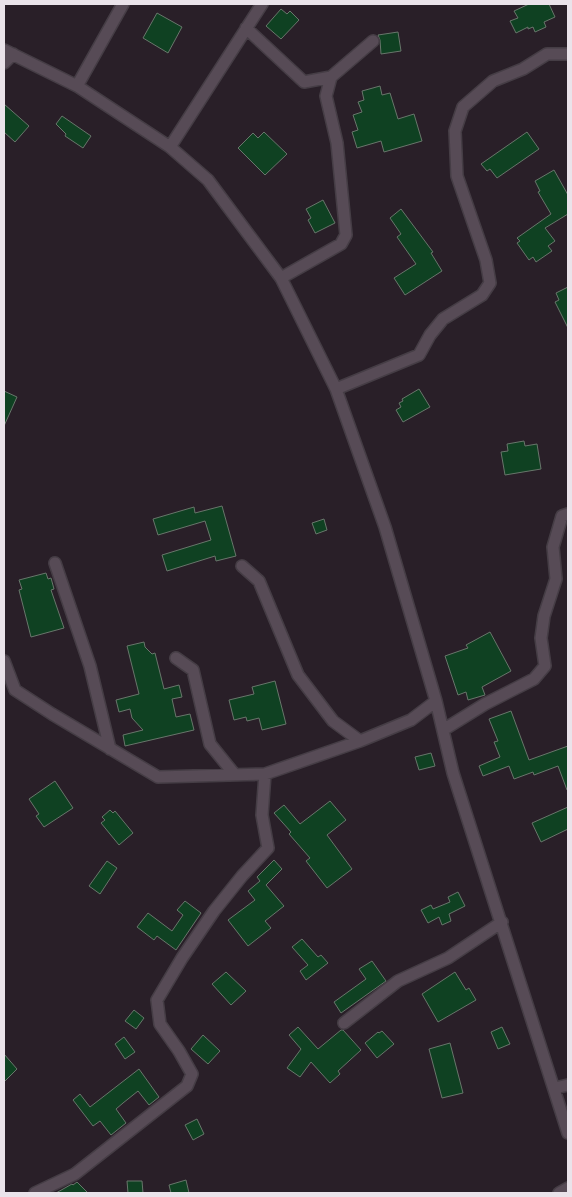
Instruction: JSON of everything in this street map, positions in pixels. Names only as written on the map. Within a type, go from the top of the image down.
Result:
[{"type":"street","points":[[77,86],[123,4]]},
{"type":"street","points":[[170,147],[262,4]]},
{"type":"street","points":[[246,28],[304,82],[330,77],[373,42]]},
{"type":"street","points":[[4,64],[8,52],[77,86],[170,147],[208,180],[281,278],[336,389],[385,528],[436,702],[453,773],[568,1133]]},
{"type":"street","points":[[336,389],[419,355],[430,335],[443,319],[482,295],[490,283],[486,260],[457,176],[455,131],[462,107],[493,81],[523,69],[547,54],[568,54]]},
{"type":"street","points":[[281,278],[341,244],[346,235],[337,143],[326,96],[330,77]]},
{"type":"street","points":[[442,730],[485,704],[534,679],[545,666],[541,638],[544,616],[556,579],[553,547],[562,516],[568,514]]},
{"type":"street","points":[[55,562],[90,666],[110,749]]},
{"type":"street","points":[[242,566],[259,581],[298,675],[333,721],[360,741]]},
{"type":"street","points":[[176,658],[193,670],[210,744],[235,775]]},
{"type":"street","points":[[4,660],[15,690],[158,777],[264,774],[360,741],[411,720],[436,702]]},
{"type":"street","points":[[35,1193],[75,1174],[187,1086],[192,1074],[179,1050],[160,1024],[157,1000],[182,958],[214,911],[242,876],[268,848],[262,815],[264,774]]},
{"type":"street","points":[[344,1023],[398,981],[448,958],[502,922]]},
{"type":"street","points":[[555,1088],[568,1085]]},
{"type":"street","points":[[559,1193],[568,1188]]},
{"type":"building","points":[[529,4],[549,4],[555,17],[544,22],[546,27],[535,32],[533,27],[528,29],[528,27],[516,33],[510,21],[518,18],[514,11]]},
{"type":"building","points":[[281,9],[287,14],[290,11],[299,20],[281,39],[266,26]]},
{"type":"building","points":[[157,13],[182,27],[168,53],[143,38]]},
{"type":"building","points":[[398,32],[401,51],[381,54],[378,35]]},
{"type":"building","points":[[380,86],[382,95],[390,93],[398,119],[414,114],[422,141],[384,152],[381,141],[357,148],[352,132],[358,130],[353,115],[362,112],[358,102],[364,100],[362,91]]},
{"type":"building","points":[[4,104],[29,126],[15,142],[4,132]]},
{"type":"building","points":[[62,116],[91,136],[83,148],[65,136],[66,134],[56,124]]},
{"type":"building","points":[[264,132],[287,154],[265,175],[238,148],[253,133],[258,138]]},
{"type":"building","points":[[527,132],[539,149],[497,178],[490,169],[487,171],[481,164]]},
{"type":"building","points":[[554,170],[568,195],[568,214],[545,228],[555,241],[548,246],[552,251],[536,262],[533,257],[529,260],[517,243],[520,241],[517,238],[551,214],[538,192],[540,191],[535,181]]},
{"type":"building","points":[[323,200],[335,223],[315,233],[308,220],[311,218],[306,209]]},
{"type":"building","points":[[401,209],[433,252],[431,253],[442,271],[405,295],[394,278],[416,264],[397,237],[401,234],[390,218]]},
{"type":"building","points":[[568,287],[568,328],[555,302],[559,300],[556,293]]},
{"type":"building","points":[[419,389],[430,407],[403,422],[396,410],[401,407],[399,403],[403,401],[402,399]]},
{"type":"building","points":[[4,391],[17,397],[4,426]]},
{"type":"building","points":[[524,441],[525,446],[537,444],[541,469],[505,475],[501,452],[508,451],[507,444]]},
{"type":"building","points":[[222,506],[236,556],[216,561],[215,556],[167,571],[162,555],[211,540],[205,521],[158,535],[153,519],[194,507],[195,513]]},
{"type":"building","points":[[324,519],[327,530],[316,534],[312,523]]},
{"type":"building","points":[[46,573],[48,579],[51,578],[54,589],[51,590],[64,628],[31,637],[19,590],[22,589],[19,580]]},
{"type":"building","points":[[490,632],[511,671],[482,687],[485,695],[468,700],[466,692],[458,695],[445,656],[468,648],[466,645]]},
{"type":"building","points":[[144,642],[145,647],[152,654],[155,653],[164,689],[179,685],[182,697],[172,699],[176,717],[190,714],[194,730],[125,746],[123,735],[143,730],[132,718],[130,709],[119,712],[116,700],[139,694],[127,646]]},
{"type":"building","points":[[275,681],[286,724],[262,730],[259,718],[247,721],[246,717],[234,720],[229,700],[254,694],[252,687]]},
{"type":"building","points":[[511,711],[529,760],[568,746],[568,790],[558,766],[534,775],[533,772],[514,779],[509,766],[483,776],[479,766],[500,757],[494,742],[498,741],[489,719]]},
{"type":"building","points":[[431,753],[435,766],[419,770],[415,757]]},
{"type":"building","points":[[55,781],[73,808],[44,827],[36,816],[39,814],[29,799]]},
{"type":"building","points":[[330,801],[346,820],[327,835],[352,869],[327,888],[306,861],[310,858],[274,813],[284,805],[300,824]]},
{"type":"building","points":[[568,807],[568,829],[541,842],[532,823]]},
{"type":"building","points":[[110,810],[113,813],[115,811],[133,833],[119,845],[101,823],[105,820],[102,817]]},
{"type":"building","points":[[274,860],[282,869],[266,885],[284,906],[265,921],[271,928],[248,946],[228,920],[255,900],[248,891],[260,881],[257,877]]},
{"type":"building","points":[[107,861],[117,868],[100,894],[89,886]]},
{"type":"building","points":[[458,892],[465,906],[449,914],[451,921],[442,925],[439,917],[428,923],[421,910],[431,905],[433,909],[450,902],[448,897]]},
{"type":"building","points":[[185,901],[201,913],[176,950],[157,936],[154,940],[137,927],[148,913],[172,931],[183,915],[177,910]]},
{"type":"building","points":[[302,939],[318,957],[321,955],[328,963],[306,980],[300,971],[308,965],[292,947]]},
{"type":"building","points":[[372,961],[386,981],[341,1013],[334,1002],[366,979],[359,969]]},
{"type":"building","points":[[226,972],[246,991],[231,1005],[212,984]]},
{"type":"building","points":[[455,972],[466,990],[469,988],[476,1000],[438,1022],[422,994]]},
{"type":"building","points":[[134,1010],[144,1018],[136,1029],[125,1021]]},
{"type":"building","points":[[298,1027],[318,1049],[343,1030],[361,1050],[338,1071],[340,1074],[330,1083],[311,1062],[300,1077],[287,1068],[301,1049],[289,1035]]},
{"type":"building","points":[[502,1027],[510,1044],[498,1049],[491,1032]]},
{"type":"building","points":[[382,1031],[394,1044],[377,1058],[365,1043]]},
{"type":"building","points":[[203,1035],[220,1051],[208,1064],[191,1049]]},
{"type":"building","points":[[124,1037],[135,1052],[125,1059],[115,1044]]},
{"type":"building","points":[[450,1043],[463,1093],[442,1098],[429,1049]]},
{"type":"building","points":[[4,1054],[17,1069],[4,1082]]},
{"type":"building","points":[[139,1069],[159,1097],[149,1105],[138,1091],[116,1109],[126,1123],[111,1135],[100,1121],[93,1126],[73,1100],[80,1094],[90,1107]]},
{"type":"building","points":[[197,1119],[204,1134],[193,1140],[185,1125]]},
{"type":"building","points":[[186,1180],[189,1193],[171,1193],[169,1185]]},
{"type":"building","points":[[127,1181],[142,1181],[143,1193],[128,1193]]},
{"type":"building","points":[[77,1182],[88,1193],[56,1193],[73,1185]]}]
